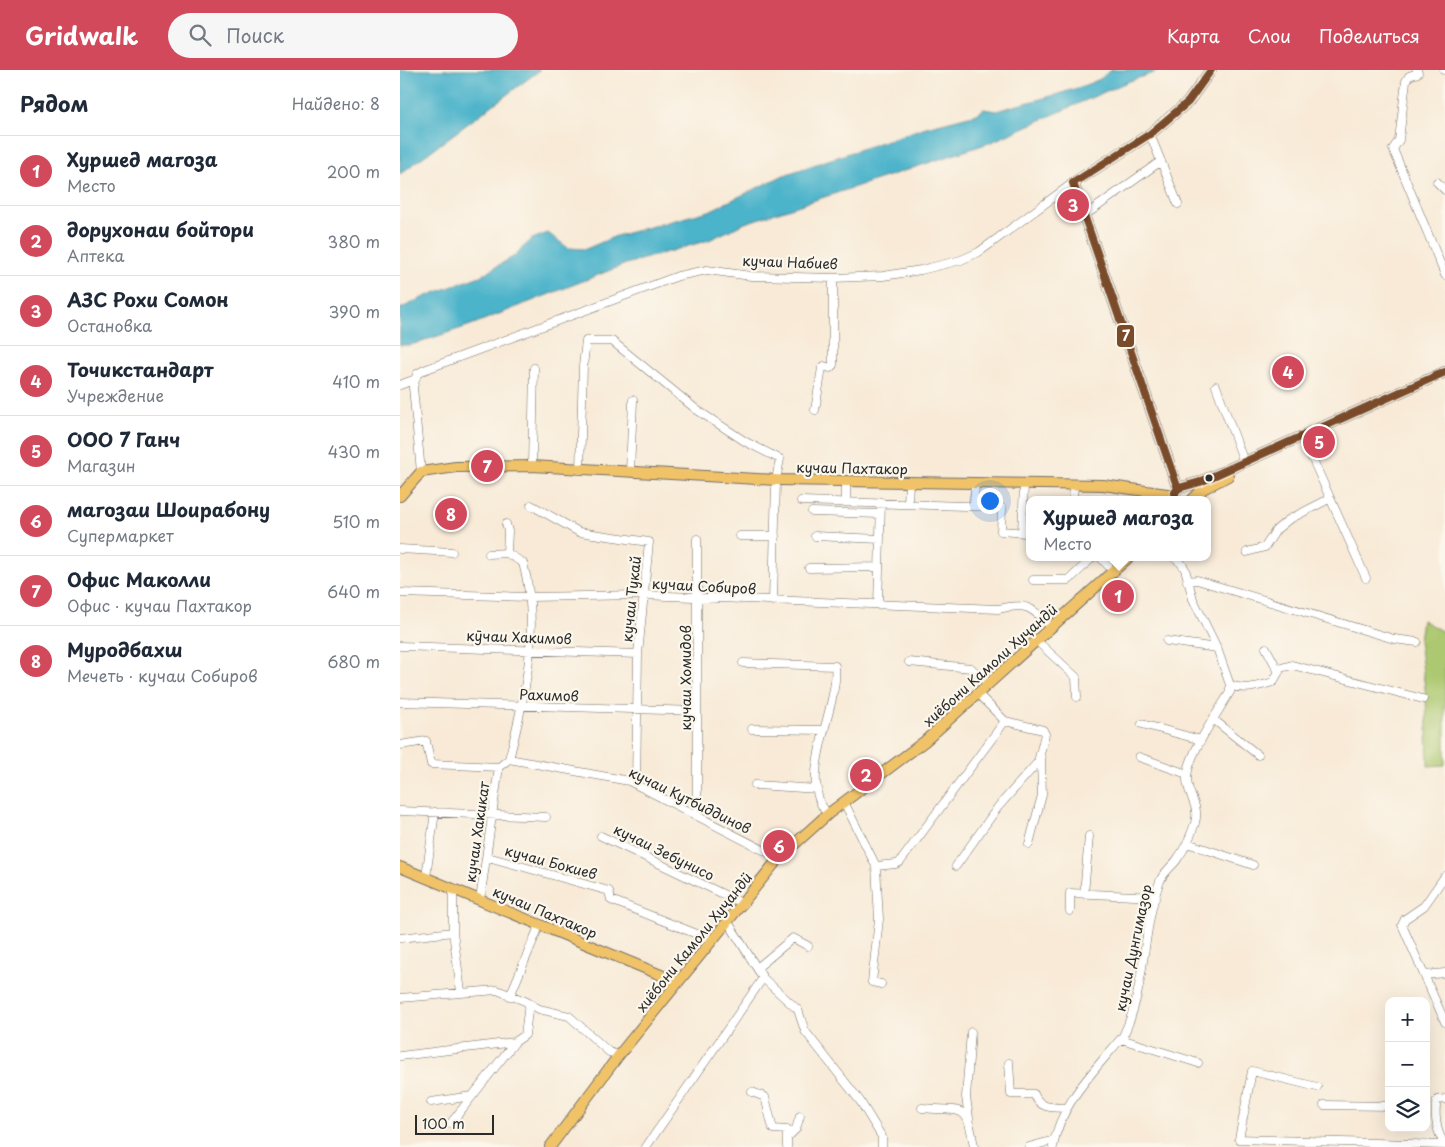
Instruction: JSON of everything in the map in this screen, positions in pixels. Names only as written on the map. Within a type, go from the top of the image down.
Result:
[{"type":"main road","name":"кучаи Набиев","points":[[1073,183],[1150,134],[1188,102],[1211,70]]},
{"type":"main road","points":[[1073,183],[1176,495]]},
{"type":"main road","points":[[1176,495],[1445,372]]},
{"type":"main road","points":[[1196,496],[1203,489],[1245,464],[1304,440],[1445,377]]},
{"type":"main road","name":"кучаи Пахтакор","points":[[421,472],[456,467],[532,466],[776,480],[1103,485],[1176,495]]},
{"type":"main road","points":[[400,496],[421,472]]},
{"type":"main road","points":[[1176,495],[1191,492],[1192,496]]},
{"type":"main road","name":"хиёбони Камоли Хуҷандӣ","points":[[550,1147],[619,1055],[712,940],[744,904],[779,858],[828,814],[845,804],[925,741],[1125,561]]},
{"type":"main road","name":"кучаи Пахтакор","points":[[400,867],[678,982]]},
{"type":"street","points":[[1416,72],[1406,81],[1399,140],[1392,149],[1445,275]]},
{"type":"street","points":[[1150,134],[1178,204]]},
{"type":"street","points":[[1084,216],[1161,162]]},
{"type":"street","points":[[1437,182],[1445,190]]},
{"type":"street","name":"кучаи Набиев","points":[[400,385],[413,380],[417,374],[424,370],[678,276],[707,270],[751,276],[833,278],[883,276],[921,270],[961,260],[979,252],[1073,183]]},
{"type":"street","points":[[815,410],[822,368],[824,366],[830,368],[833,364],[833,278]]},
{"type":"street","points":[[580,470],[582,366],[586,341],[612,340],[697,410],[746,442],[780,459],[776,480],[773,601]]},
{"type":"street","points":[[532,466],[534,368]]},
{"type":"street","points":[[413,380],[421,472]]},
{"type":"street","points":[[1216,386],[1245,464]]},
{"type":"street","points":[[630,472],[633,400]]},
{"type":"street","points":[[1304,440],[1366,578]]},
{"type":"street","points":[[846,481],[846,501]]},
{"type":"street","points":[[908,504],[909,482]]},
{"type":"street","points":[[974,505],[975,483]]},
{"type":"street","points":[[801,501],[974,505],[1002,508],[1001,531],[1026,533],[1024,484]]},
{"type":"street","points":[[1073,496],[1074,485]]},
{"type":"street","points":[[1247,552],[1265,547],[1276,530],[1288,520],[1329,499]]},
{"type":"street","points":[[878,605],[881,502]]},
{"type":"street","name":"кучаи Тукай","points":[[531,504],[579,532],[649,542],[642,595],[638,654],[636,784]]},
{"type":"street","points":[[812,512],[880,514]]},
{"type":"street","points":[[506,524],[508,531],[507,553]]},
{"type":"street","points":[[740,536],[775,536]]},
{"type":"street","points":[[815,536],[880,539]]},
{"type":"street","name":"кучаи Хомидов","points":[[697,539],[697,816]]},
{"type":"street","points":[[400,549],[452,552]]},
{"type":"street","points":[[400,745],[426,741],[431,764],[499,767],[509,759],[523,706],[530,650],[529,597],[523,563],[507,553],[489,554]]},
{"type":"street","points":[[1033,580],[1068,580],[1089,561]]},
{"type":"street","points":[[1104,561],[1114,572]]},
{"type":"street","points":[[1139,757],[1188,774],[1201,740],[1230,692],[1230,686],[1217,648],[1193,599],[1181,563],[1178,561]]},
{"type":"street","points":[[810,568],[879,567]]},
{"type":"street","points":[[1187,582],[1197,580],[1394,639],[1417,642]]},
{"type":"street","name":"кучаи Собиров","points":[[400,593],[529,597],[642,595],[998,609],[1026,605],[1034,610],[1051,627]]},
{"type":"street","points":[[1037,641],[1076,677],[1077,697]]},
{"type":"street","points":[[1167,641],[1217,648]]},
{"type":"street","name":"кӯчаи Хакимов","points":[[400,646],[638,654]]},
{"type":"street","points":[[1266,648],[1279,672]]},
{"type":"street","points":[[909,662],[971,668],[988,684]]},
{"type":"street","points":[[743,663],[835,666],[831,702],[816,766],[821,807],[828,814]]},
{"type":"street","points":[[1230,686],[1238,688],[1255,687],[1273,682],[1281,668],[1292,664],[1423,699]]},
{"type":"street","points":[[978,694],[1005,721],[1043,730],[1045,734],[1041,758],[1042,795],[1029,844]]},
{"type":"street","name":"Рахимов","points":[[400,702],[697,711]]},
{"type":"street","points":[[1213,719],[1258,755]]},
{"type":"street","points":[[876,866],[900,862],[1005,721]]},
{"type":"street","points":[[1142,724],[1201,740]]},
{"type":"street","points":[[752,729],[823,730]]},
{"type":"street","points":[[956,866],[998,808],[1041,758]]},
{"type":"street","name":"кучаи Кутбиддинов","points":[[509,759],[629,781],[779,858]]},
{"type":"street","name":"кучаи Хакикат","points":[[480,900],[488,857],[499,767]]},
{"type":"street","name":"кучаи Дунгимазор","points":[[1054,1144],[1058,1126],[1066,1108],[1121,1039],[1129,1024],[1140,984],[1156,896],[1163,875],[1177,860],[1187,843],[1197,813],[1187,782],[1188,774]]},
{"type":"street","points":[[754,785],[818,789]]},
{"type":"street","points":[[845,804],[876,866],[879,919],[872,982],[881,984]]},
{"type":"street","points":[[400,812],[546,817]]},
{"type":"street","points":[[426,877],[434,812]]},
{"type":"street","name":"кучаи Зебунисо","points":[[601,836],[744,904]]},
{"type":"street","points":[[1084,894],[1089,836]]},
{"type":"street","points":[[1187,843],[1253,865]]},
{"type":"street","name":"кучаи Бокиев","points":[[488,857],[609,891],[611,900],[712,940]]},
{"type":"street","points":[[1445,876],[1424,906],[1405,919],[1402,925],[1445,1022]]},
{"type":"street","points":[[453,888],[453,932],[461,992]]},
{"type":"street","points":[[1070,911],[1070,893],[1156,896]]},
{"type":"street","points":[[728,922],[763,978],[798,1010],[805,1030],[860,1101],[882,1137],[882,1147]]},
{"type":"street","points":[[510,996],[540,924]]},
{"type":"street","points":[[400,938],[453,932]]},
{"type":"street","points":[[758,968],[792,938],[808,946]]},
{"type":"street","points":[[1424,976],[1445,973]]},
{"type":"street","points":[[646,1147],[763,978]]},
{"type":"street","points":[[400,998],[497,990],[539,1009],[568,1016],[609,1052],[619,1055]]},
{"type":"street","points":[[451,1123],[514,1042],[525,1035],[529,1003]]},
{"type":"street","points":[[971,1032],[966,1097],[974,1147]]},
{"type":"street","points":[[1121,1039],[1198,1063]]},
{"type":"street","points":[[400,1056],[514,1042]]},
{"type":"street","points":[[1009,1063],[1011,1094],[1034,1094],[1037,1102],[1044,1107],[1066,1108]]},
{"type":"street","points":[[1318,1087],[1252,1071],[1240,1139],[1445,1144]]},
{"type":"street","points":[[752,1092],[766,1097],[773,1129],[787,1130],[787,1147]]},
{"type":"street","points":[[432,1102],[472,1096]]},
{"type":"street","points":[[1445,1099],[1437,1100],[1436,1108],[1439,1137],[1445,1144]]},
{"type":"street","points":[[1324,1105],[1385,1106]]},
{"type":"street","points":[[922,1108],[961,1112],[969,1118]]},
{"type":"street","points":[[1430,1108],[1436,1108]]},
{"type":"street","points":[[787,1138],[796,1129],[800,1116]]},
{"type":"street","points":[[1029,1147],[1054,1144]]},
{"type":"green space","points":[[1422,620],[1445,633],[1445,765],[1428,766],[1426,696],[1419,640]]},
{"type":"water","points":[[400,70],[540,70],[400,174]]},
{"type":"water","points":[[1112,70],[1162,70],[1127,82],[989,143],[745,223],[709,240],[626,264],[471,325],[411,345],[400,345],[400,309],[424,297],[480,276],[513,257],[532,239],[548,233],[568,248],[586,249],[616,236],[709,211],[784,175],[926,127],[977,114],[984,109],[996,111],[1077,88],[1100,79]]},
{"type":"transit line","name":"7","points":[[1073,183],[1150,134],[1188,102],[1211,70]]},
{"type":"transit line","name":"7","points":[[1073,183],[1178,489]]},
{"type":"transit line","name":"7","points":[[1175,496],[1175,492],[1179,488],[1200,482],[1445,372]]},
{"type":"place","name":"АЗС Рохи Сомон","points":[[1073,205]]},
{"type":"place","name":"Точикстандарт","points":[[1288,372]]},
{"type":"place","name":"ООО 7 Ганч","points":[[1319,442]]},
{"type":"place","name":"Офис Маколли","points":[[487,466]]},
{"type":"place","name":"Муродбахш","points":[[451,514]]},
{"type":"place","name":"Хуршед магоза","points":[[1118,596]]},
{"type":"place","name":"дорухонаи бойтори","points":[[866,775]]},
{"type":"place","name":"магозаи Шоирабону","points":[[779,846]]}]
